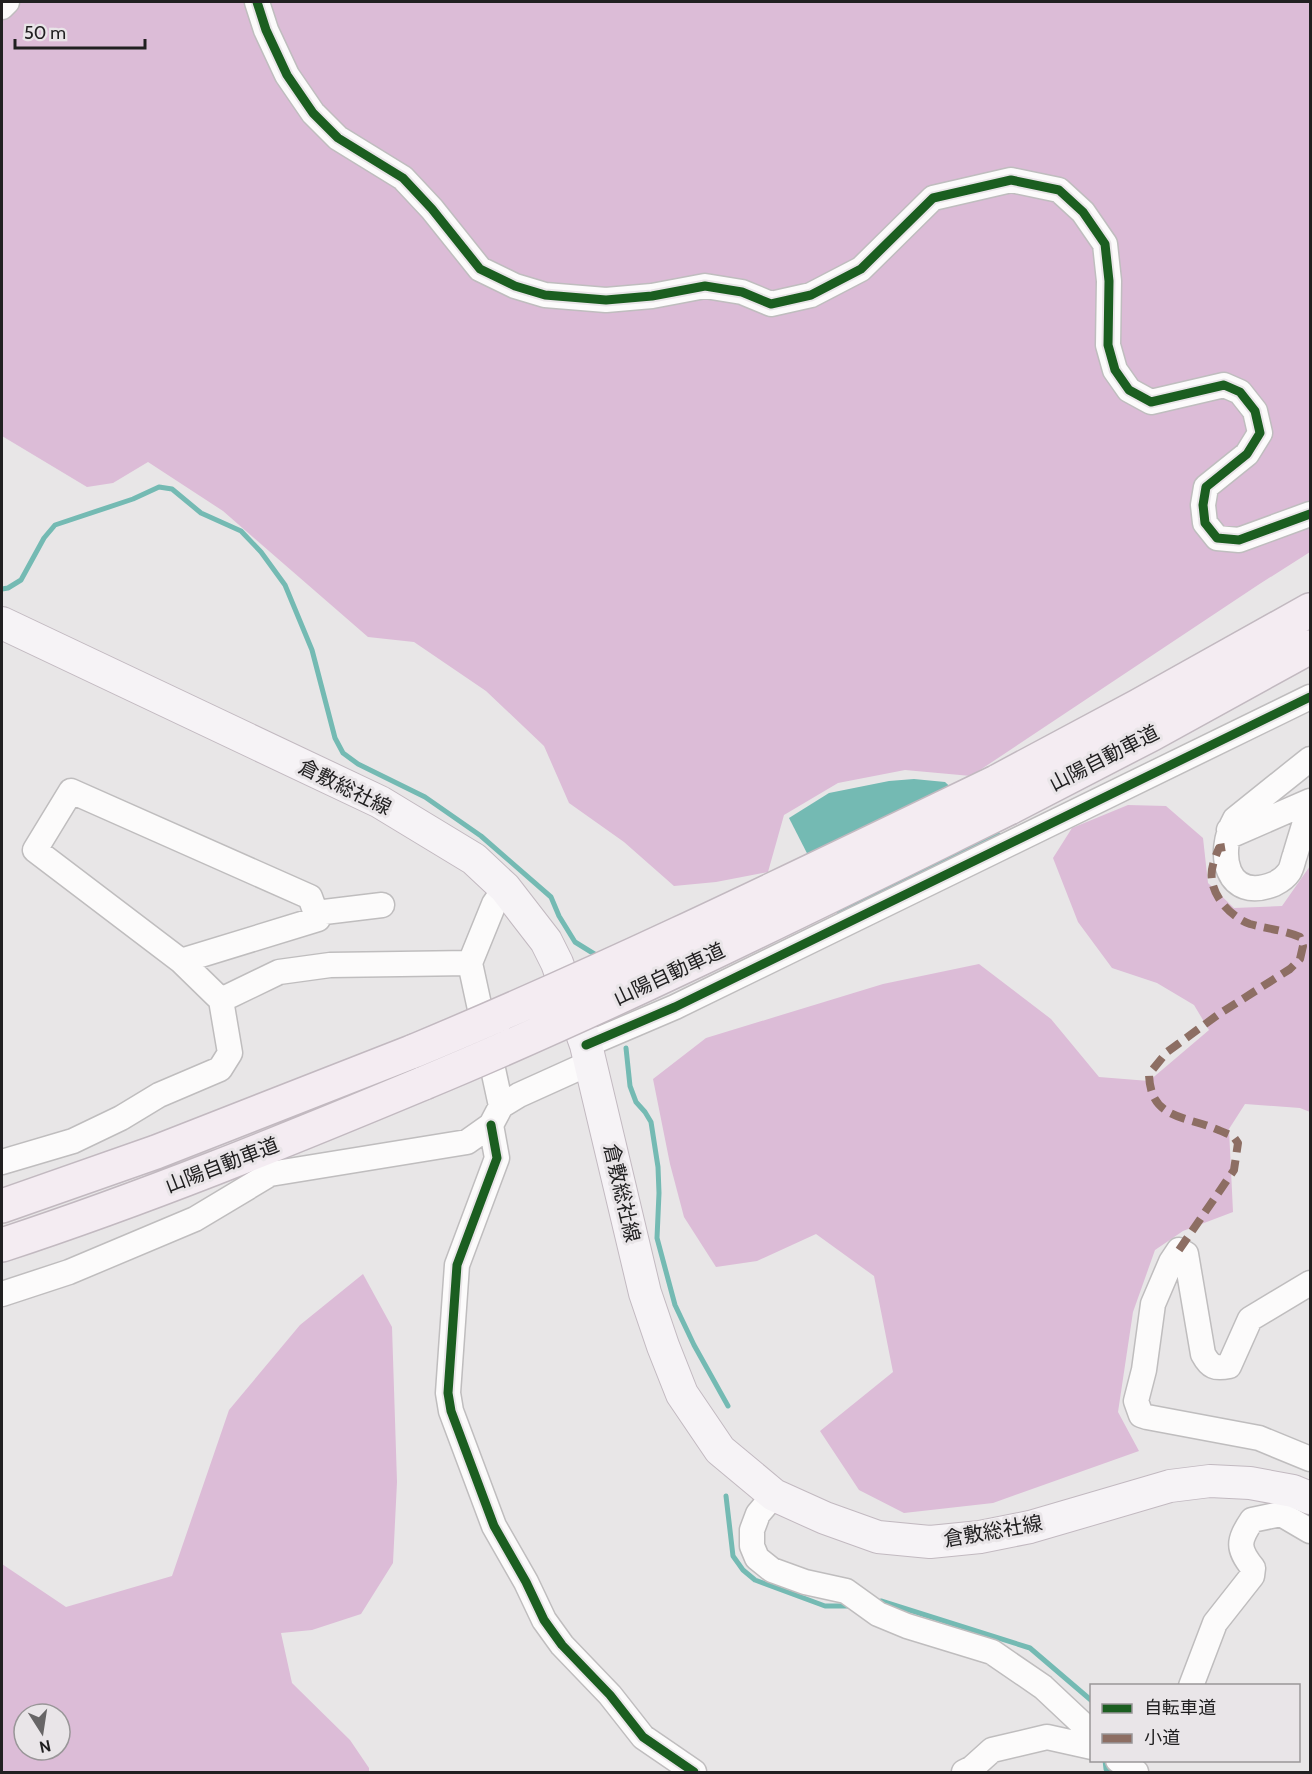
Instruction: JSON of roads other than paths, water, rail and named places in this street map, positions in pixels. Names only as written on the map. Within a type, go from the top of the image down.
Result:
[{"type":"highway","name":"山陽自動車道","points":[[2,1245],[169,1185],[290,1138],[536,1037],[714,953],[1002,795],[1138,706],[1311,610]]},
{"type":"highway","name":"山陽自動車道","points":[[2,1206],[156,1152],[414,1051],[524,1005],[730,910],[1152,734],[1311,647]]},
{"type":"highway","points":[[2,1185],[279,1104]]},
{"type":"highway","points":[[2,1264],[69,1239],[290,1138]]},
{"type":"main road","name":"倉敷総社線","points":[[2,623],[380,802],[474,859],[505,888],[546,941],[557,963],[589,1054],[645,1293],[682,1394],[720,1450],[774,1495],[825,1518],[878,1537],[930,1542],[980,1538],[1030,1527],[1170,1486],[1210,1482],[1250,1483],[1293,1491],[1311,1498]]},
{"type":"street","points":[[2,7],[6,2]]},
{"type":"street","points":[[257,2],[266,30],[287,75],[313,113],[338,138],[403,178],[432,209],[480,269],[515,286],[545,295],[606,300],[652,296],[705,286],[742,292],[771,304],[811,295],[861,269],[933,198],[1011,180],[1059,190],[1083,212],[1105,244],[1109,281],[1108,345],[1115,370],[1129,390],[1151,402],[1224,386],[1240,392],[1255,411],[1260,433],[1247,454],[1206,487],[1203,505],[1205,523],[1217,538],[1239,540],[1311,514]]},
{"type":"street","points":[[2,1294],[69,1272],[195,1219],[270,1174],[467,1142],[519,1095],[686,1002],[1311,697]]},
{"type":"street","points":[[1311,759],[1235,819],[1229,830],[1225,847],[1225,856],[1232,877],[1241,885],[1267,887],[1281,881],[1289,872],[1311,806]]},
{"type":"street","points":[[2,1162],[73,1141],[121,1118],[159,1095],[220,1069],[230,1053],[221,1000],[181,961],[35,850],[70,791],[310,897],[318,919],[181,961]]},
{"type":"street","points":[[1229,830],[1232,835],[1311,801]]},
{"type":"street","points":[[505,888],[494,904],[470,963],[496,1116],[496,1158],[457,1265],[448,1393],[451,1411],[494,1526],[526,1582],[544,1620],[562,1645],[610,1695],[643,1737],[694,1773]]},
{"type":"street","points":[[316,914],[382,905]]},
{"type":"street","points":[[221,1000],[279,972],[330,965],[470,963]]},
{"type":"street","points":[[1311,1283],[1250,1319],[1229,1366],[1217,1369],[1208,1364],[1203,1354],[1186,1254],[1179,1250],[1171,1262],[1153,1304],[1144,1371],[1136,1401],[1141,1415],[1147,1417],[1259,1438],[1311,1459]]},
{"type":"street","points":[[774,1495],[758,1514],[752,1530],[752,1546],[758,1558],[772,1570],[805,1582],[846,1591],[878,1614],[907,1626],[992,1652],[1043,1687],[1090,1731]]},
{"type":"street","points":[[1192,1684],[1215,1623],[1252,1576],[1253,1568],[1240,1547],[1242,1534],[1252,1520],[1281,1514],[1311,1531]]},
{"type":"street","points":[[964,1773],[992,1750],[1047,1737],[1090,1747]]},
{"type":"street","points":[[1120,1762],[1136,1773]]},
{"type":"water","points":[[914,779],[945,782],[1003,836],[839,916],[789,818],[829,793],[889,781]]},
{"type":"waterway","points":[[2,589],[21,580],[44,538],[55,525],[133,499],[159,487],[172,489],[201,513],[241,531],[261,552],[285,585],[312,650],[335,738],[343,753],[358,764],[425,797],[481,836],[551,897],[559,916],[575,942],[598,958]]},
{"type":"waterway","points":[[626,1048],[630,1086],[636,1102],[651,1122],[658,1167],[657,1238],[675,1305],[728,1406]]},
{"type":"waterway","points":[[726,1496],[733,1556],[743,1570],[755,1580],[825,1606],[849,1606]]},
{"type":"waterway","points":[[881,1601],[1030,1648],[1090,1699]]},
{"type":"waterway","points":[[1105,1762],[1108,1772]]}]
